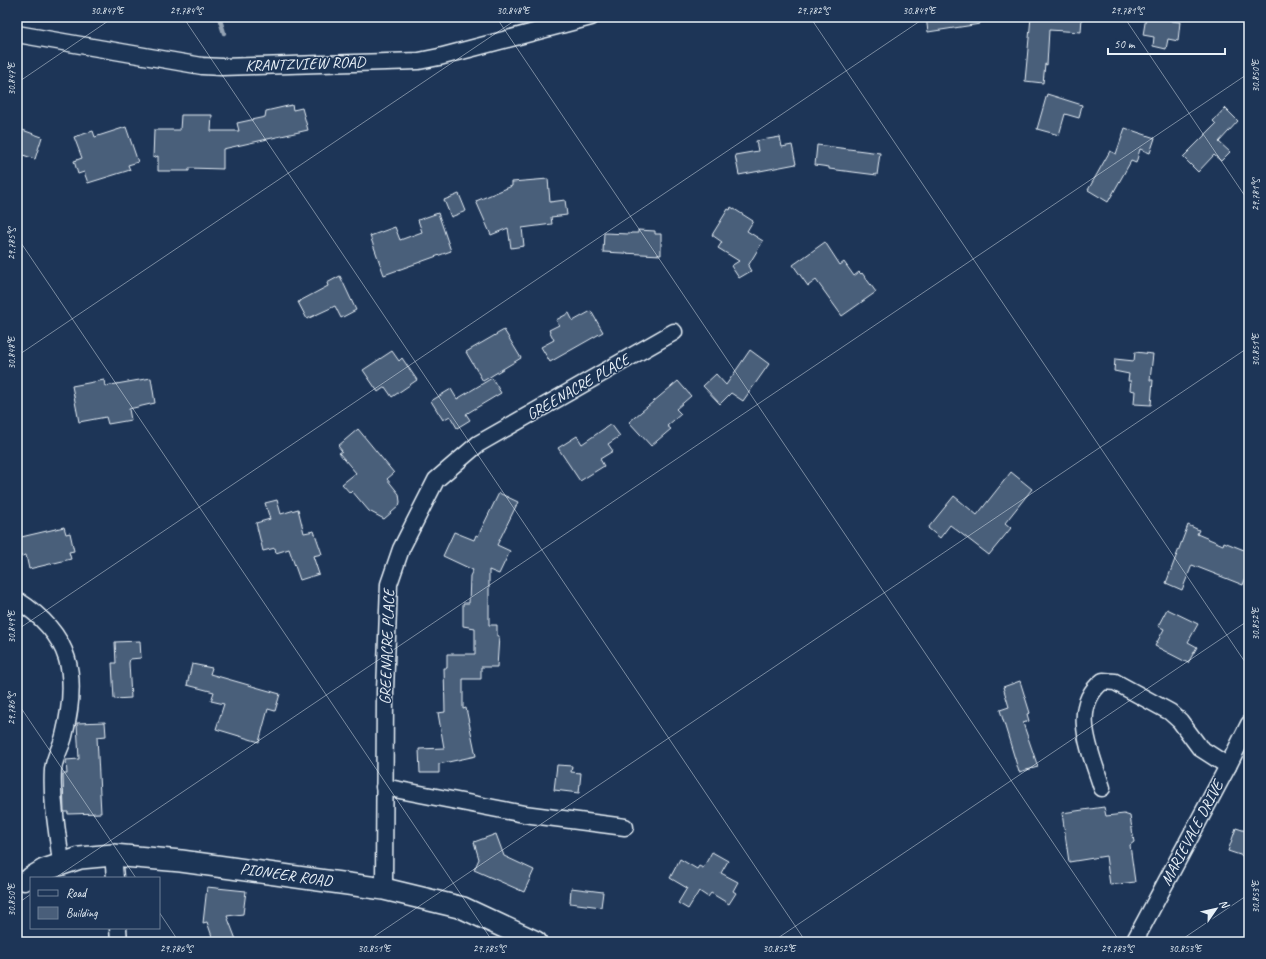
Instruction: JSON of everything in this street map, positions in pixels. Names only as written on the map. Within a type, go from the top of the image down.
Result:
[{"type":"main road","name":"PIONEER ROAD","points":[[33,877],[80,858],[113,855],[181,861],[384,889],[463,908],[536,942]]},
{"type":"street","name":"KRANTZVIEW ROAD","points":[[17,34],[202,66],[230,67],[419,61],[591,17]]},
{"type":"street","name":"GREENACRE PLACE","points":[[384,889],[385,691],[389,584],[401,549],[436,480],[478,444],[674,332]]},
{"type":"street","points":[[17,600],[36,612],[48,624],[56,635],[69,663],[71,681],[67,721],[62,743],[53,768],[53,787],[62,864]]},
{"type":"street","points":[[1102,788],[1084,732],[1089,697],[1094,687],[1103,681],[1115,682],[1170,712],[1180,721],[1200,748],[1228,766]]},
{"type":"street","name":"MARIEVALE DRIVE","points":[[1134,942],[1248,727]]},
{"type":"street","points":[[384,787],[524,814],[625,827]]},
{"type":"street","points":[[113,855],[115,877]]},
{"type":"street","points":[[118,929],[119,942]]},
{"type":"building","points":[[926,17],[979,17],[980,24],[928,32]]},
{"type":"building","points":[[1031,17],[1082,17],[1081,32],[1049,30],[1047,65],[1045,64],[1043,83],[1025,81]]},
{"type":"building","points":[[1146,17],[1172,17],[1171,21],[1180,22],[1178,41],[1168,39],[1166,49],[1153,46],[1154,37],[1143,35]]},
{"type":"building","points":[[1047,94],[1082,105],[1079,118],[1065,114],[1059,135],[1037,129]]},
{"type":"building","points":[[292,105],[293,110],[302,108],[308,130],[223,149],[223,169],[189,168],[189,171],[158,171],[158,156],[153,158],[154,130],[180,130],[181,115],[212,115],[211,131],[239,131],[237,123],[265,117],[266,111]]},
{"type":"building","points":[[1225,108],[1238,121],[1219,142],[1230,152],[1221,161],[1214,155],[1198,172],[1183,157],[1216,124],[1213,121]]},
{"type":"building","points":[[126,127],[138,162],[128,165],[130,170],[88,183],[84,172],[78,174],[74,161],[82,158],[74,137],[93,131],[95,137]]},
{"type":"building","points":[[17,128],[42,137],[35,159],[17,153]]},
{"type":"building","points":[[1125,128],[1155,138],[1150,153],[1140,149],[1136,163],[1131,161],[1108,202],[1088,190],[1110,151],[1116,154]]},
{"type":"building","points":[[780,137],[782,147],[792,145],[796,164],[739,175],[735,155],[758,151],[756,141]]},
{"type":"building","points":[[817,145],[880,153],[877,175],[829,169],[829,167],[815,165]]},
{"type":"building","points":[[548,179],[550,202],[565,200],[567,215],[551,217],[552,224],[522,228],[524,246],[511,248],[508,228],[491,235],[476,201],[512,186],[512,182]]},
{"type":"building","points":[[459,194],[466,211],[451,217],[444,200]]},
{"type":"building","points":[[731,207],[753,221],[747,231],[763,241],[748,266],[751,271],[739,278],[731,266],[739,261],[718,248],[722,242],[712,235],[728,209],[730,210]]},
{"type":"building","points":[[438,213],[451,251],[384,275],[370,236],[395,227],[400,240],[422,232],[418,220]]},
{"type":"building","points":[[638,230],[655,231],[655,234],[661,234],[661,255],[603,252],[604,233],[630,234],[638,233]]},
{"type":"building","points":[[825,242],[840,265],[844,262],[854,276],[859,272],[861,274],[862,273],[876,292],[842,316],[816,280],[808,286],[793,265]]},
{"type":"building","points":[[340,276],[356,310],[341,318],[335,306],[307,319],[298,302],[328,286],[327,283]]},
{"type":"building","points":[[591,311],[603,332],[550,362],[541,347],[554,340],[549,330],[559,325],[556,320],[569,313],[573,321]]},
{"type":"building","points":[[504,330],[521,358],[483,381],[466,352]]},
{"type":"building","points":[[750,350],[769,364],[743,401],[731,393],[720,404],[703,386],[716,374],[726,385]]},
{"type":"building","points":[[392,351],[399,361],[402,358],[417,380],[392,397],[385,387],[378,392],[363,370]]},
{"type":"building","points":[[1135,352],[1153,354],[1150,380],[1153,380],[1151,405],[1134,404],[1135,391],[1130,390],[1131,381],[1128,381],[1129,374],[1114,371],[1115,359],[1134,361]]},
{"type":"building","points":[[151,378],[155,403],[129,409],[131,420],[108,424],[106,417],[79,422],[72,386],[104,380],[105,386]]},
{"type":"building","points":[[492,378],[501,393],[466,414],[470,420],[457,428],[450,416],[443,420],[431,401],[451,389],[457,399]]},
{"type":"building","points":[[678,381],[691,396],[676,409],[681,414],[667,426],[671,429],[651,446],[629,422]]},
{"type":"building","points":[[611,424],[620,436],[608,444],[613,451],[600,459],[604,466],[580,481],[558,448],[577,436],[582,444]]},
{"type":"building","points":[[358,429],[394,473],[387,479],[399,494],[400,502],[399,506],[384,519],[369,511],[352,491],[350,493],[342,484],[356,473],[339,453],[342,451],[338,446]]},
{"type":"building","points":[[1011,472],[1032,489],[1005,523],[1011,528],[989,555],[950,525],[940,538],[928,528],[954,496],[977,515]]},
{"type":"building","points":[[499,493],[518,502],[497,545],[510,551],[499,574],[489,570],[489,625],[497,625],[497,636],[499,636],[497,667],[481,667],[481,679],[463,679],[463,709],[466,708],[476,756],[439,764],[439,773],[420,773],[419,749],[444,748],[438,713],[445,712],[444,668],[447,668],[447,654],[475,654],[475,628],[463,626],[463,603],[469,603],[470,576],[473,570],[443,556],[454,532],[474,540],[476,535],[478,536]]},
{"type":"building","points":[[277,500],[281,514],[298,509],[304,533],[314,531],[322,554],[313,556],[319,574],[300,580],[289,549],[276,553],[275,548],[263,551],[256,523],[270,519],[265,503]]},
{"type":"building","points":[[1188,525],[1199,530],[1197,534],[1223,545],[1224,542],[1249,552],[1249,569],[1243,585],[1192,565],[1182,590],[1166,583]]},
{"type":"building","points":[[64,527],[66,534],[70,533],[74,551],[69,552],[71,559],[29,569],[26,555],[17,557],[17,538]]},
{"type":"building","points":[[1167,609],[1198,624],[1188,642],[1197,647],[1188,663],[1155,646],[1164,629],[1158,626]]},
{"type":"building","points":[[140,641],[141,658],[130,659],[129,663],[131,698],[114,699],[112,663],[116,663],[115,642]]},
{"type":"building","points":[[192,664],[212,668],[210,674],[280,694],[275,711],[268,709],[259,742],[216,729],[224,704],[211,701],[214,692],[187,685]]},
{"type":"building","points":[[1020,681],[1030,713],[1027,714],[1029,721],[1023,723],[1038,767],[1019,772],[1000,710],[1009,707],[1003,687]]},
{"type":"building","points":[[105,722],[106,736],[97,737],[101,813],[68,814],[68,812],[64,812],[63,774],[67,774],[66,760],[79,759],[77,723]]},
{"type":"building","points":[[557,765],[572,766],[571,772],[581,773],[579,793],[554,790]]},
{"type":"building","points":[[1104,807],[1106,816],[1124,814],[1130,816],[1134,842],[1130,845],[1135,882],[1110,885],[1106,856],[1069,862],[1062,813]]},
{"type":"building","points":[[1236,828],[1249,832],[1249,847],[1246,857],[1228,851]]},
{"type":"building","points":[[496,834],[504,856],[534,870],[524,892],[474,870],[479,859],[474,842]]},
{"type":"building","points":[[712,852],[728,861],[721,873],[738,882],[733,891],[736,893],[729,904],[711,893],[708,897],[699,891],[688,909],[678,903],[687,888],[670,878],[680,859],[697,869],[699,866],[703,868]]},
{"type":"building","points":[[207,887],[246,891],[243,914],[227,916],[237,942],[214,942],[207,922],[203,923]]},
{"type":"building","points":[[571,888],[603,892],[601,907],[570,903]]},
{"type":"waterway","points":[[219,17],[224,33]]}]
